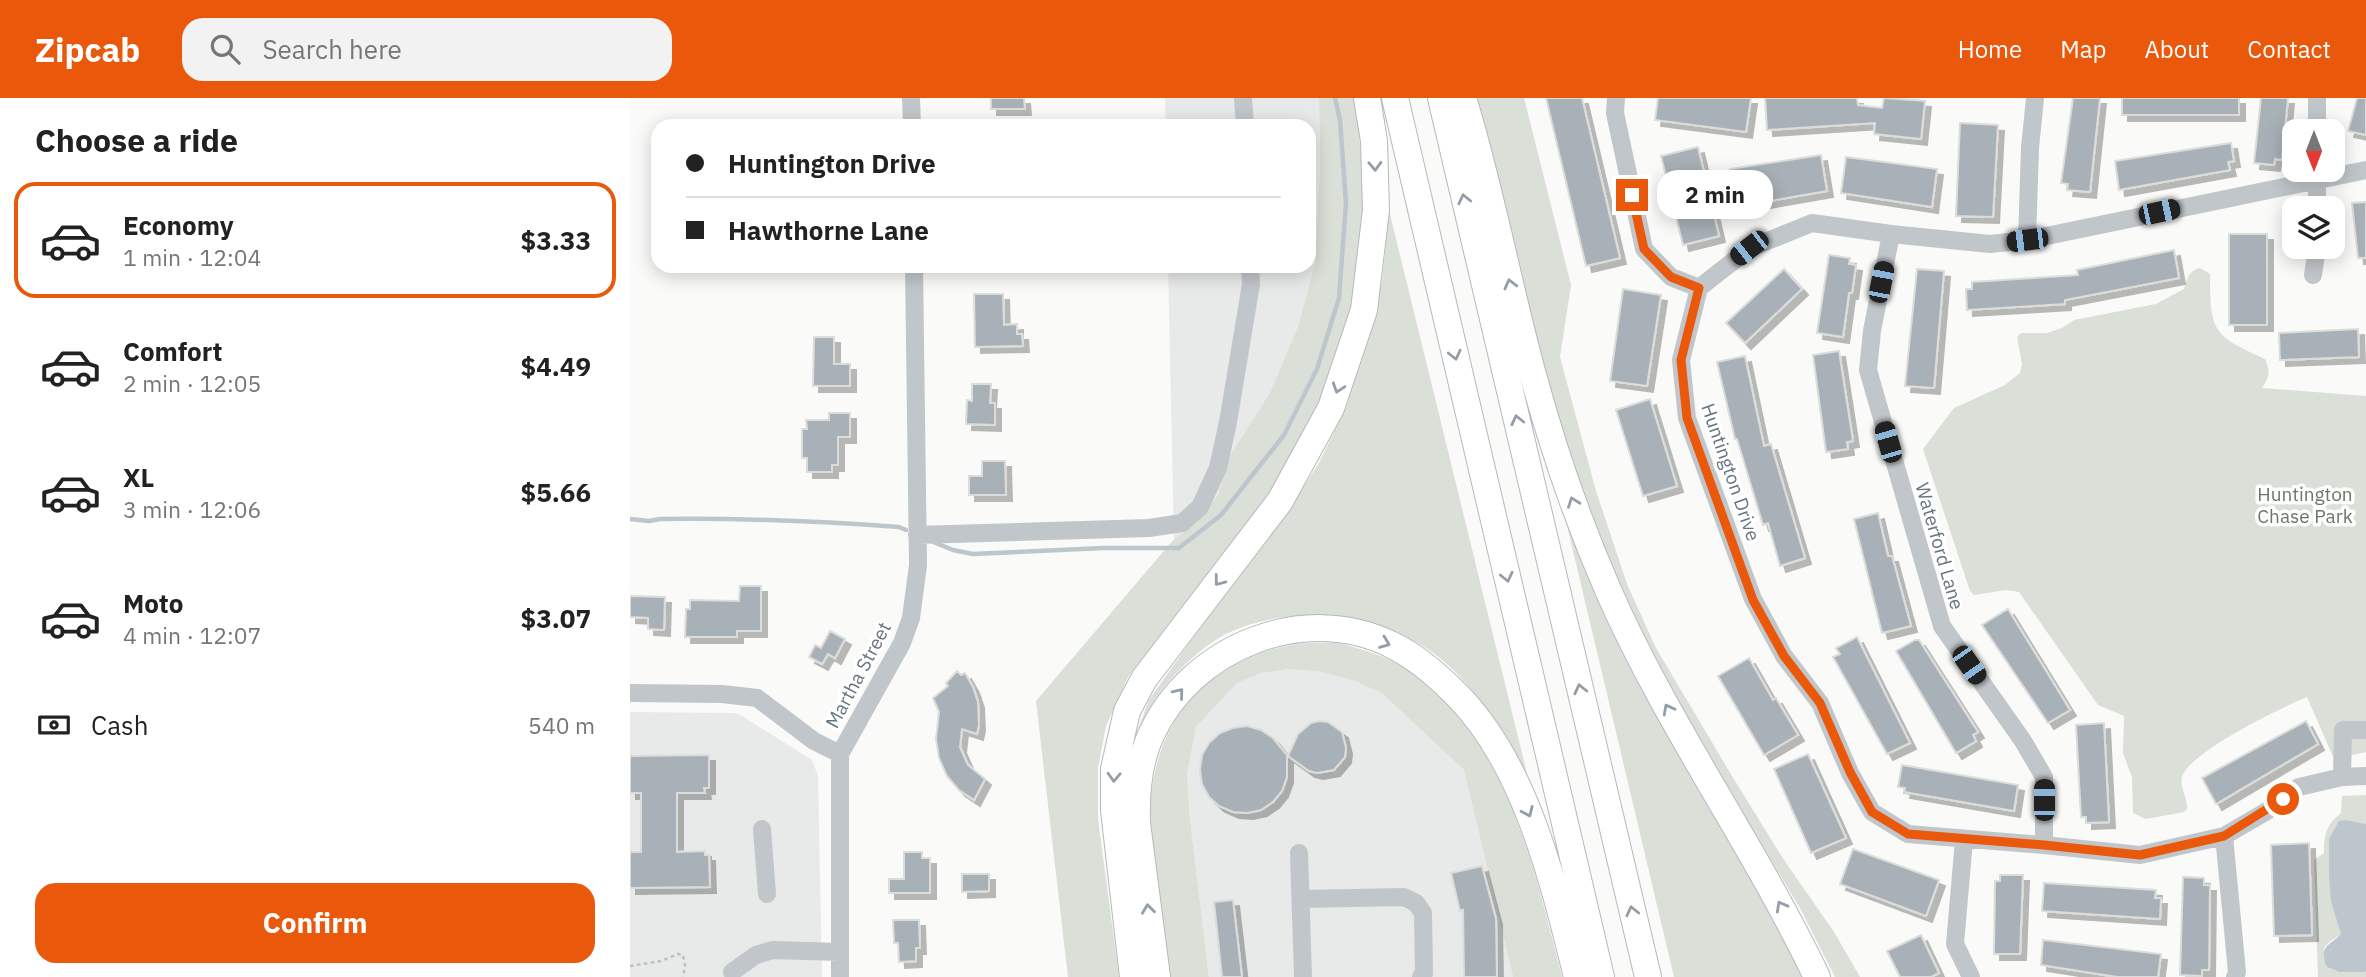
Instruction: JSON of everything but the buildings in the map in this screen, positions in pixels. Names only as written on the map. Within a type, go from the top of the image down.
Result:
[{"type":"highway","points":[[1133,977],[1114,810],[1114,769],[1127,711],[1144,679],[1280,501],[1331,408],[1364,310],[1376,210],[1374,141],[1367,98]]},
{"type":"highway","points":[[1395,98],[1601,977]]},
{"type":"highway","points":[[1441,98],[1648,977]]},
{"type":"highway","points":[[1463,98],[1533,374],[1578,516],[1630,638],[1782,908],[1817,977]]},
{"type":"highway","points":[[1157,977],[1136,798],[1140,770],[1151,736],[1181,689],[1201,669],[1230,650],[1258,638],[1320,628],[1355,632],[1392,645],[1426,667],[1456,693],[1475,715],[1498,750],[1535,829],[1577,977]]},
{"type":"street","points":[[911,98],[912,119]]},
{"type":"street","points":[[1243,98],[1244,119]]},
{"type":"street","points":[[1616,98],[1615,113],[1644,249],[1671,277],[1699,288],[1749,248],[1812,223],[1990,244],[2027,240],[2285,182]]},
{"type":"street","points":[[2317,98],[2317,119]]},
{"type":"street","points":[[2027,240],[2031,99]]},
{"type":"street","points":[[2345,172],[2366,170]]},
{"type":"street","name":"Waterford Lane","points":[[1891,234],[1872,331],[1868,370],[1942,626],[2023,741],[2044,777],[2044,845]]},
{"type":"street","points":[[2313,275],[2315,259]]},
{"type":"street","name":"Martha Street","points":[[840,977],[841,754],[902,643],[911,618],[918,565],[914,273]]},
{"type":"street","points":[[917,535],[1149,528],[1182,523],[1200,507],[1218,468],[1251,284],[1250,273]]},
{"type":"street","name":"Huntington Drive","points":[[1699,288],[1681,360],[1687,418],[1753,600],[1784,656],[1820,703],[1850,772],[1872,812],[1908,834],[2140,855],[2224,836],[2267,811],[2299,787],[2342,777],[2366,776]]},
{"type":"street","points":[[630,693],[722,694],[757,698],[814,741],[841,754]]},
{"type":"street","points":[[2342,777],[2343,730],[2366,730]]},
{"type":"street","points":[[762,829],[767,894]]},
{"type":"street","points":[[2224,836],[2237,972],[2235,977]]},
{"type":"street","points":[[1964,840],[1955,944],[1971,977]]},
{"type":"street","points":[[1299,853],[1303,977]]},
{"type":"street","points":[[1301,900],[1404,897],[1416,903],[1423,913],[1424,973],[1421,977]]},
{"type":"street","points":[[732,972],[756,955],[773,950],[840,952]]},
{"type":"path","points":[[630,967],[661,961],[678,954],[683,955],[685,960],[683,977]]},
{"type":"shaded area","points":[[1165,98],[1319,98],[1320,166],[1316,244],[1316,119],[1166,119]]},
{"type":"shaded area","points":[[1168,273],[1312,273],[1298,327],[1270,394],[1229,457],[1218,495],[1195,524],[1174,539]]},
{"type":"shaded area","points":[[1289,669],[1322,672],[1355,681],[1383,693],[1464,770],[1513,977],[1209,977],[1187,774],[1196,727],[1237,683],[1261,673]]},
{"type":"shaded area","points":[[630,712],[735,713],[812,760],[818,776],[822,977],[630,977]]},
{"type":"shaded area","points":[[2339,821],[2366,824],[2366,971],[2363,972],[2339,972],[2327,967],[2324,954],[2326,947],[2341,934],[2331,901],[2329,839]]},
{"type":"green space","points":[[1319,98],[1353,98],[1365,200],[1360,271],[1341,346],[1317,414],[1273,489],[1128,677],[1106,726],[1098,768],[1098,819],[1119,977],[1068,977],[1036,701],[1174,539],[1195,524],[1218,495],[1229,457],[1270,393],[1298,327],[1312,273],[1316,273],[1320,166]]},
{"type":"green space","points":[[1477,98],[1524,98],[1571,285],[1560,357],[1596,491],[1627,584],[1656,648],[1782,857],[1834,932],[1860,977],[1835,977],[1801,910],[1674,698],[1617,584],[1567,455],[1531,324]]},
{"type":"green space","points":[[1386,198],[1532,794],[1492,719],[1467,684],[1452,669],[1413,640],[1389,629],[1336,616],[1282,617],[1255,623],[1221,637],[1192,658],[1167,683],[1137,732],[1149,700],[1286,514],[1319,463],[1347,405],[1382,282],[1388,223]]},
{"type":"green space","name":"Huntington Chase Park","points":[[2200,268],[2210,274],[2211,309],[2218,330],[2234,344],[2265,359],[2268,375],[2262,388],[2366,396],[2366,752],[2334,759],[2307,697],[2238,731],[2201,755],[2182,777],[2187,809],[2184,812],[2146,819],[2133,813],[2132,777],[2123,753],[2124,716],[2098,705],[2019,592],[2006,590],[1974,595],[1970,591],[1923,449],[1954,408],[2005,385],[2020,373],[2022,364],[2017,337],[2021,333],[2047,333],[2074,320],[2156,304],[2184,289],[2187,278]]},
{"type":"green space","points":[[1556,479],[1709,803],[1804,977],[1674,977]]},
{"type":"green space","points":[[1339,643],[1390,660],[1418,675],[1469,730],[1489,762],[1521,831],[1562,977],[1513,977],[1464,770],[1382,693],[1355,681],[1322,672],[1289,669],[1261,673],[1237,683],[1196,727],[1187,774],[1209,977],[1168,977],[1150,807],[1154,776],[1162,748],[1174,722],[1190,699],[1210,680],[1234,665],[1261,653],[1291,645]]},
{"type":"green space","points":[[2366,795],[2366,824],[2346,820],[2329,877],[2341,934],[2324,948],[2327,967],[2339,972],[2366,971],[2366,977],[2318,977],[2314,860],[2324,853],[2327,831],[2341,813],[2342,796]]},
{"type":"waterway","points":[[931,541],[973,554],[1103,548],[1179,548],[1221,515],[1284,435],[1317,369],[1339,298],[1346,203],[1340,120],[1335,98]]},
{"type":"waterway","points":[[630,519],[779,520],[899,527],[906,530]]},
{"type":"route","points":[[1632,195],[1644,249],[1671,277],[1699,288],[1681,360],[1687,418],[1753,600],[1784,656],[1820,703],[1850,772],[1872,812],[1908,834],[2140,855],[2224,836],[2283,799]]}]
